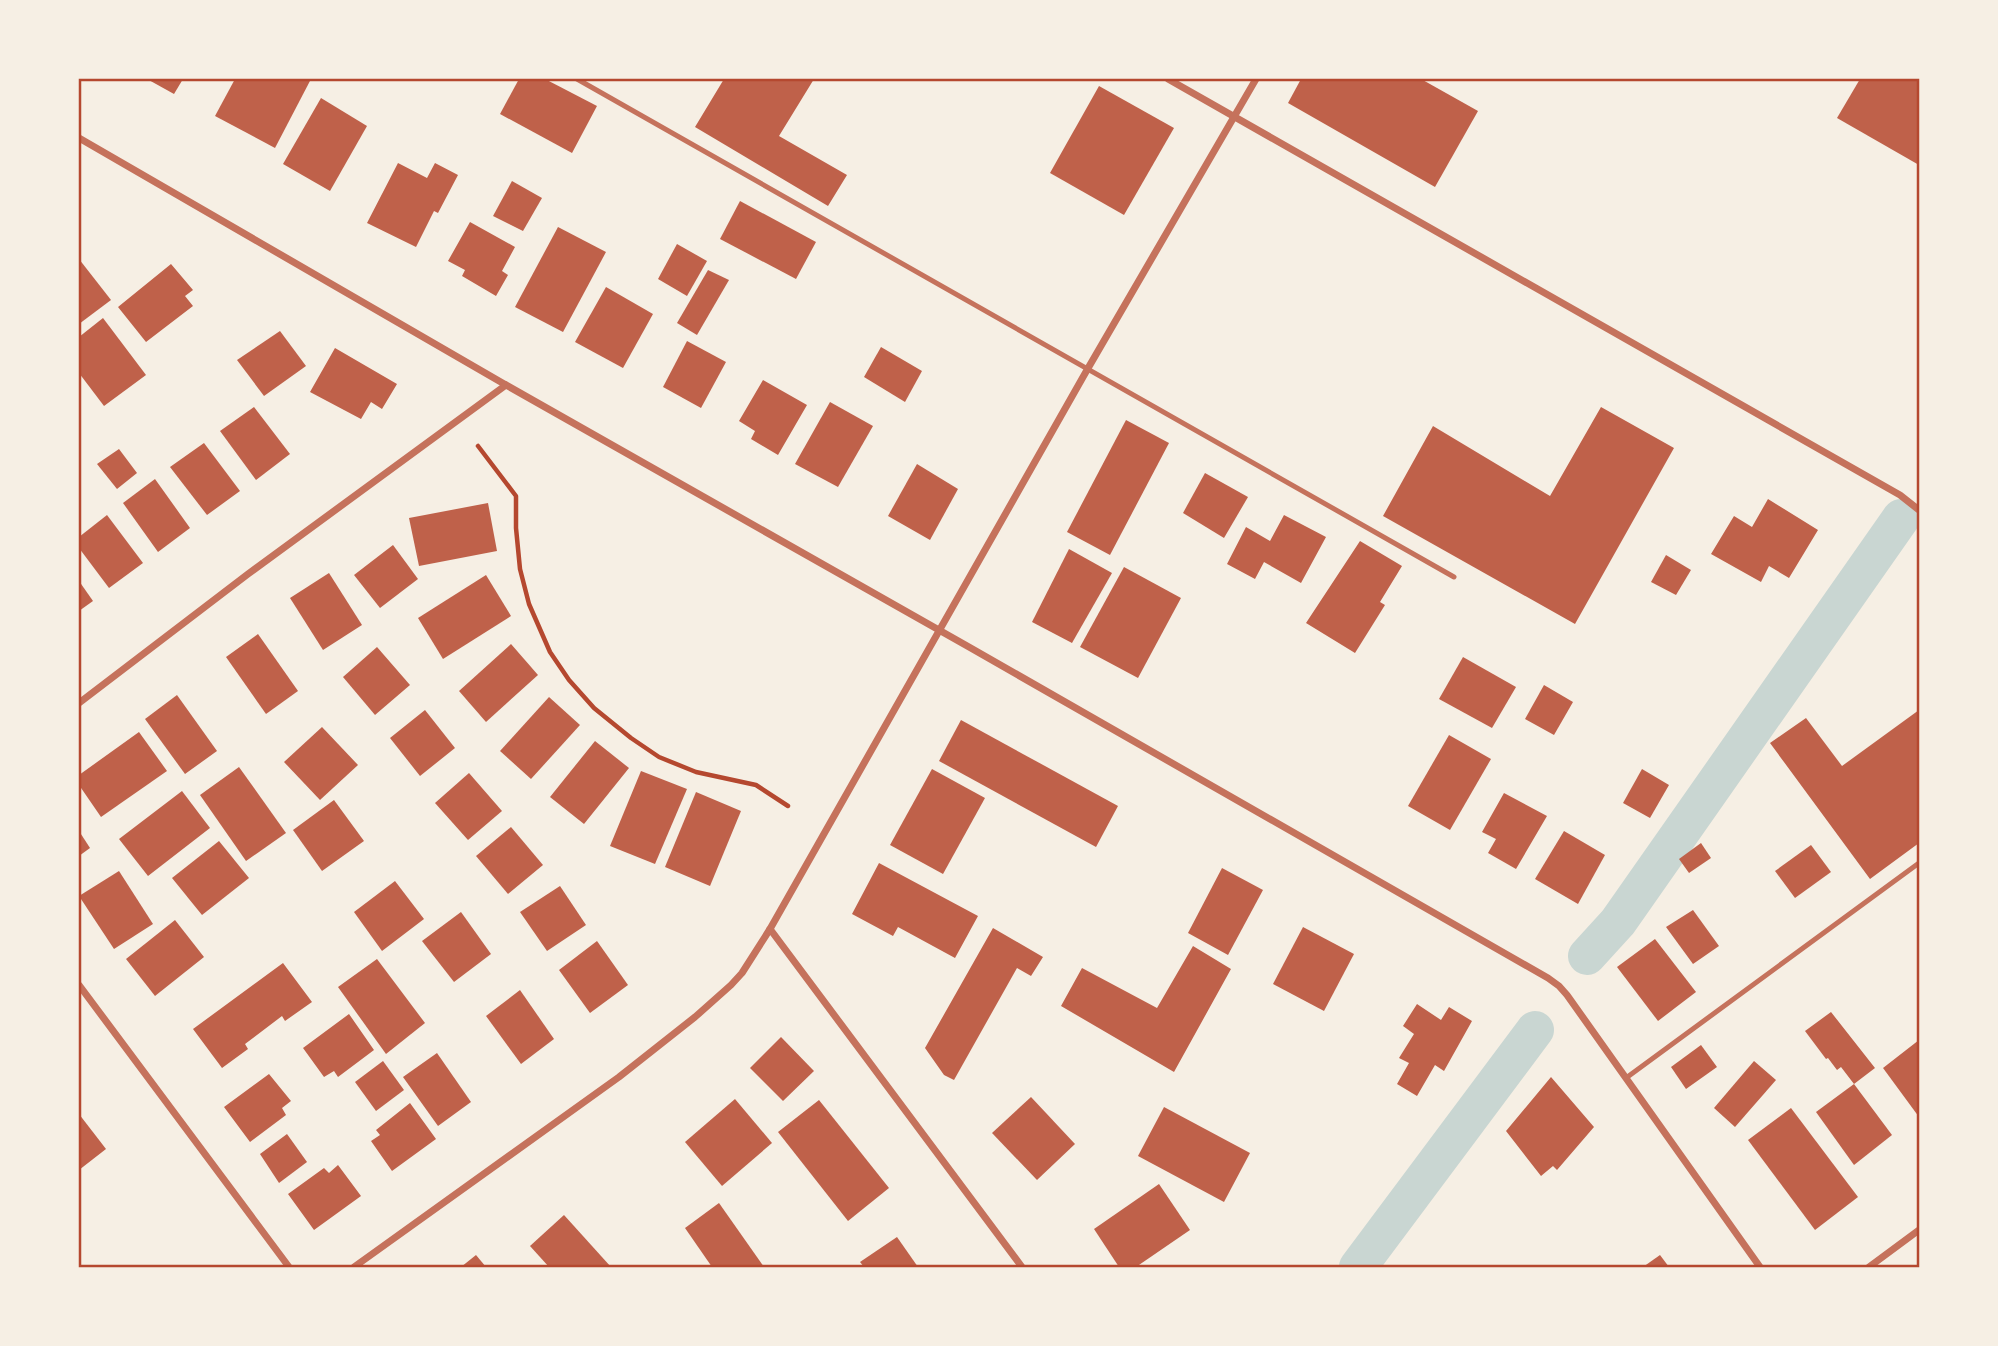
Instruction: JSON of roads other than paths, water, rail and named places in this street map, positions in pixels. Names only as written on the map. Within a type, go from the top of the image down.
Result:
[{"type":"street","points":[[1168,79],[1900,495],[1919,510]]},
{"type":"street","points":[[354,1267],[619,1077],[695,1017],[742,973],[770,929],[1087,370],[1256,79]]},
{"type":"street","points":[[79,138],[506,385],[1548,978],[1567,995],[1760,1267]]},
{"type":"street","points":[[79,703],[247,574],[506,385]]},
{"type":"street","points":[[770,929],[1023,1267]]},
{"type":"street","points":[[79,985],[289,1267]]},
{"type":"street","points":[[1869,1267],[1919,1230]]},
{"type":"lane","points":[[577,79],[1454,577]]},
{"type":"lane","points":[[1626,1078],[1919,863]]},
{"type":"waterway","points":[[1587,956],[1618,922],[1901,518]]},
{"type":"waterway","points":[[1358,1267],[1535,1030]]}]
